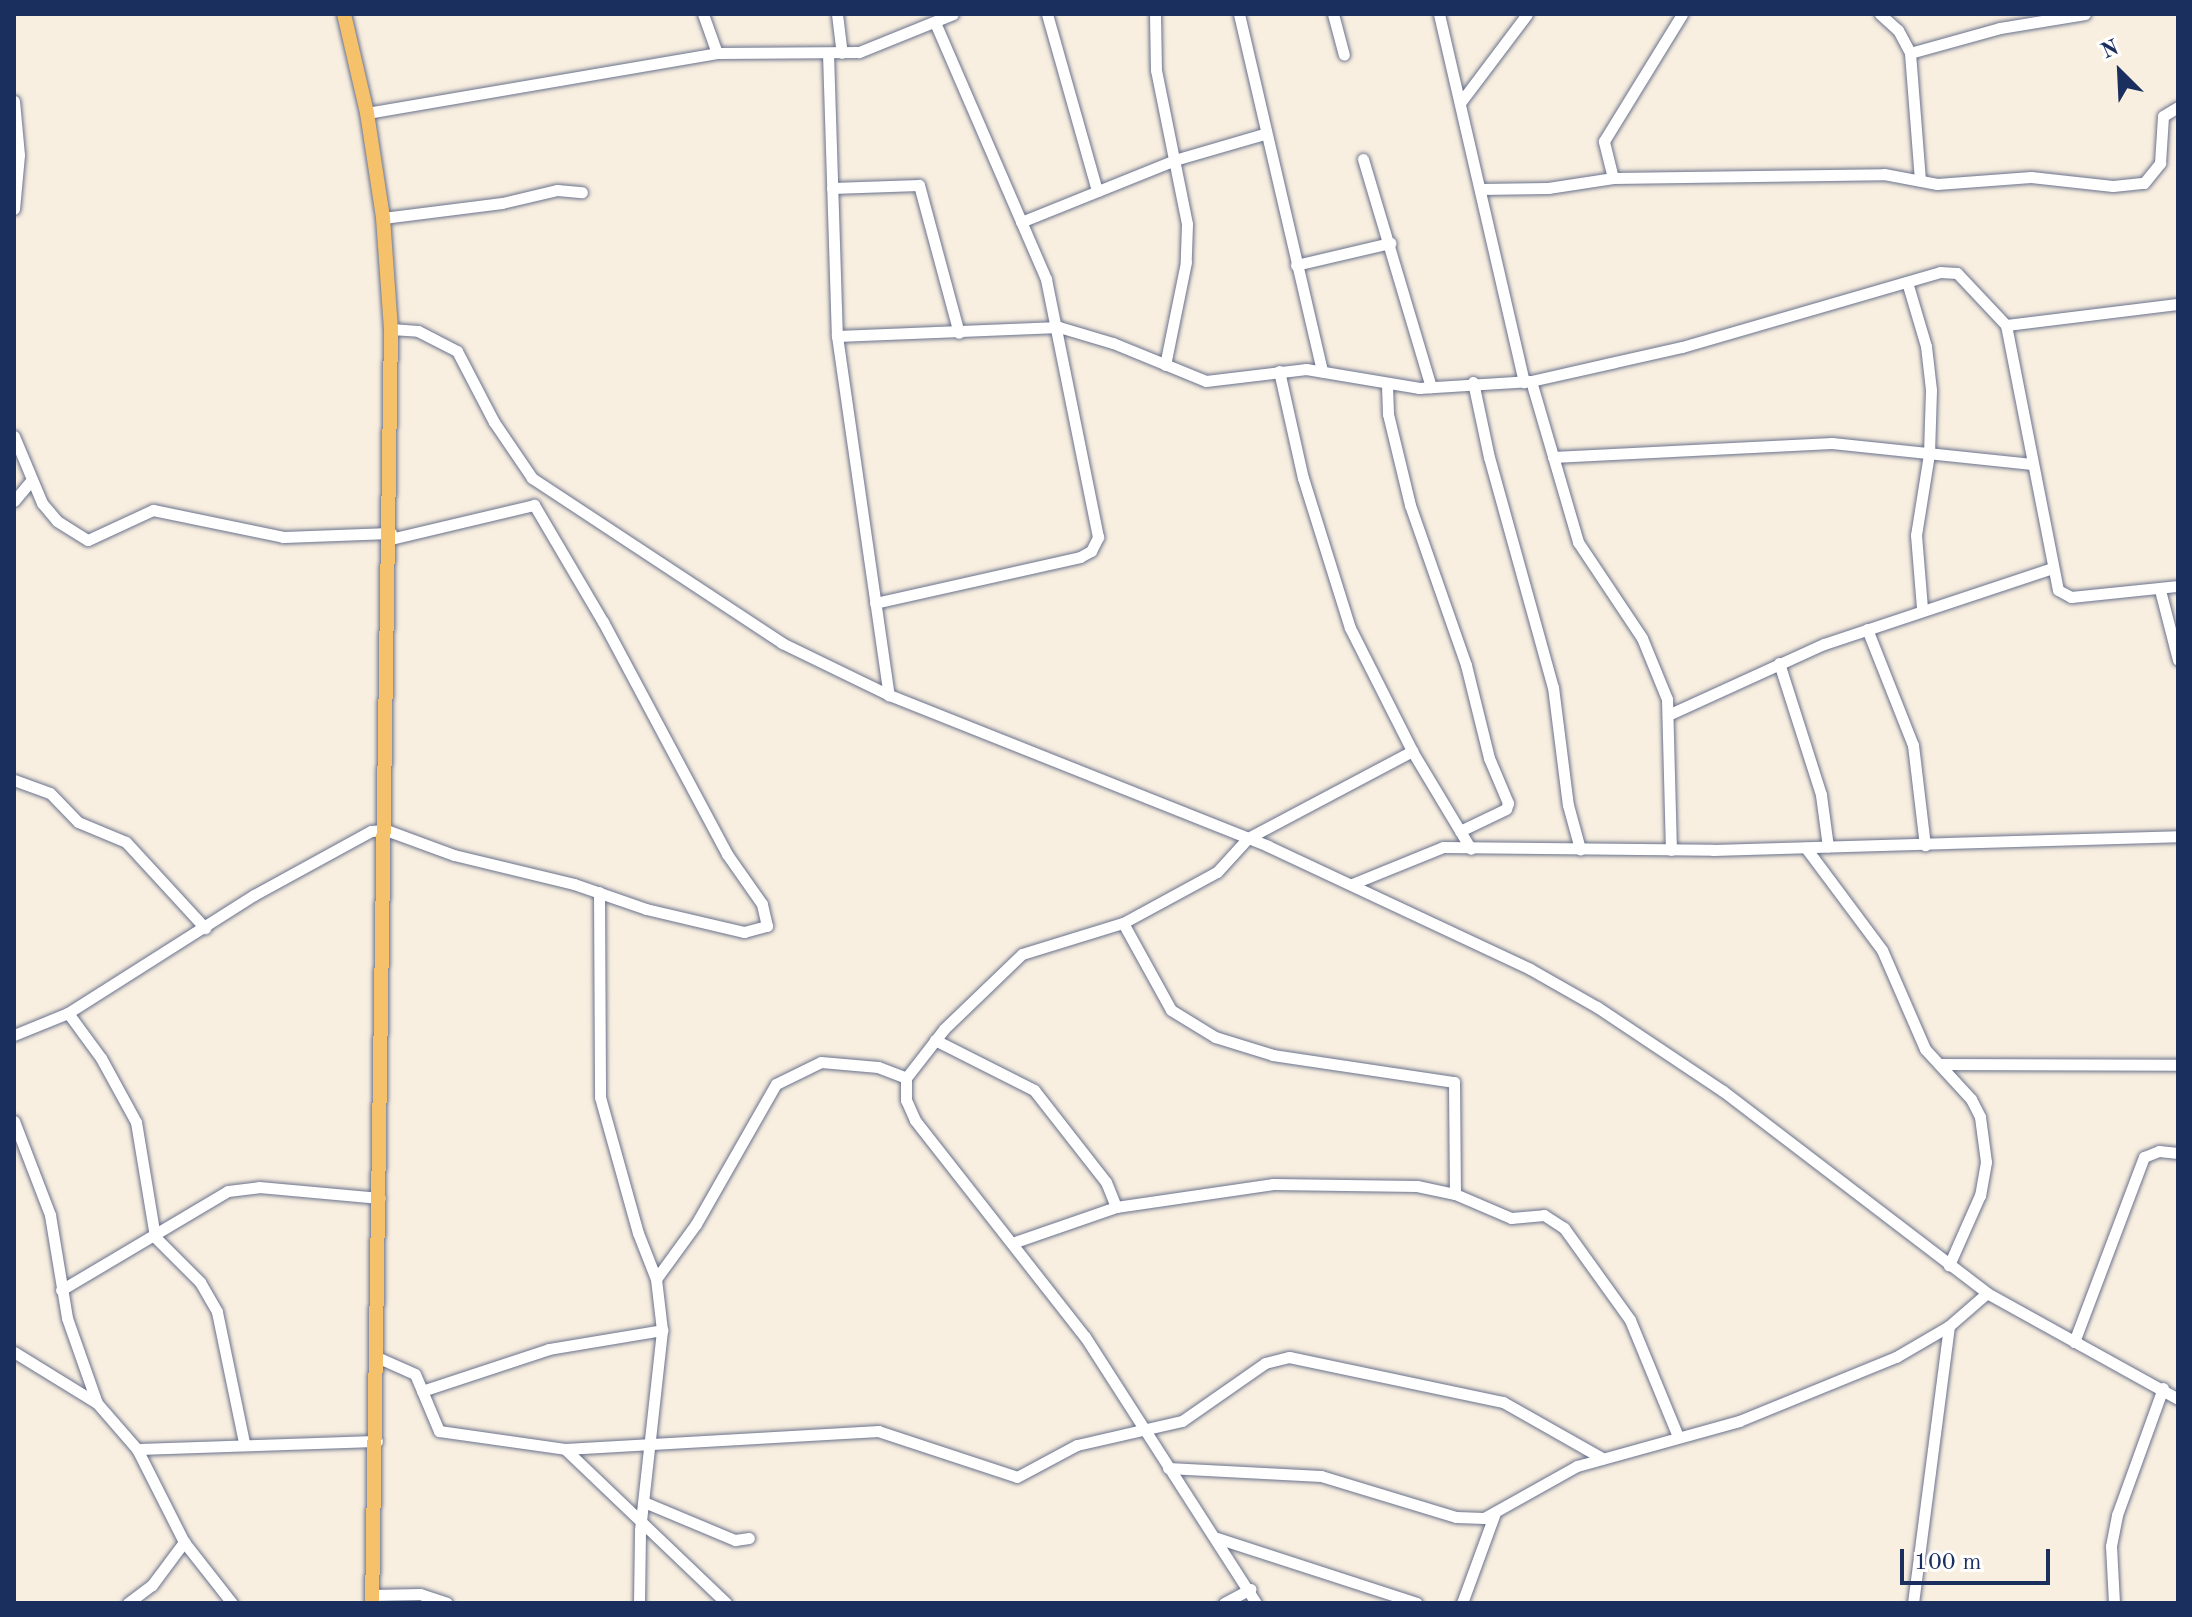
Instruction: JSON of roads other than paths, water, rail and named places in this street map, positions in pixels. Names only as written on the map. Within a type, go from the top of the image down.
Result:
[{"type":"main road","points":[[344,14],[367,113],[383,218],[391,329],[379,1358],[372,1599]]},
{"type":"street","points":[[703,14],[717,53]]},
{"type":"street","points":[[837,14],[842,53]]},
{"type":"street","points":[[367,113],[717,53],[842,53],[875,48],[953,14]]},
{"type":"street","points":[[1047,14],[1097,191]]},
{"type":"street","points":[[1155,14],[1156,70],[1178,159],[1187,224],[1186,262],[1165,365]]},
{"type":"street","points":[[1239,14],[1264,134],[1322,371]]},
{"type":"street","points":[[1333,14],[1344,55]]},
{"type":"street","points":[[1439,14],[1527,382],[1578,542],[1642,638],[1663,685],[1668,715],[1671,850]]},
{"type":"street","points":[[1460,103],[1527,14]]},
{"type":"street","points":[[1613,178],[1604,141],[1682,14]]},
{"type":"street","points":[[1910,53],[2000,28],[2085,14]]},
{"type":"street","points":[[1887,16],[1910,53],[1920,181]]},
{"type":"street","points":[[875,603],[1080,557],[1096,544],[1059,327],[1021,222],[935,22]]},
{"type":"street","points":[[828,53],[837,336],[889,695]]},
{"type":"street","points":[[14,101],[19,155],[14,209]]},
{"type":"street","points":[[1480,189],[1548,188],[1613,178],[1884,174],[1920,181],[1969,184],[2031,177],[2113,186],[2144,183],[2160,163],[2163,116],[2178,107]]},
{"type":"street","points":[[1021,222],[1178,159],[1264,134]]},
{"type":"street","points":[[1363,159],[1431,387]]},
{"type":"street","points":[[832,188],[919,185],[959,333]]},
{"type":"street","points":[[383,218],[557,190],[582,192]]},
{"type":"street","points":[[1296,265],[1390,243]]},
{"type":"street","points":[[837,336],[1059,327],[1206,381],[1279,371],[1322,371],[1387,385],[1431,387],[1473,382],[1527,382],[1682,347],[1907,282],[1957,273],[2006,325],[2058,590],[2071,597],[2178,586]]},
{"type":"street","points":[[1907,282],[1926,346],[1929,454],[1916,535],[1922,608]]},
{"type":"street","points":[[2006,325],[2178,304]]},
{"type":"street","points":[[391,329],[418,331],[457,351],[522,464],[554,494],[782,643],[889,695],[1248,838],[1352,884],[1597,1007],[1723,1091],[1987,1293],[2178,1399]]},
{"type":"street","points":[[1279,371],[1303,478],[1350,628],[1412,751],[1471,849]]},
{"type":"street","points":[[1473,382],[1489,457],[1553,687],[1568,805],[1580,849]]},
{"type":"street","points":[[1387,385],[1388,414],[1410,505],[1466,665],[1489,758],[1508,803],[1506,809],[1460,831]]},
{"type":"street","points":[[14,436],[31,481],[57,521],[88,540],[153,510],[283,537],[390,536],[534,505],[554,494]]},
{"type":"street","points":[[1553,457],[1817,443],[2032,464]]},
{"type":"street","points":[[14,501],[31,481]]},
{"type":"street","points":[[14,1035],[68,1013],[334,849],[386,830],[454,855],[744,932],[767,926],[762,904],[720,842],[603,622],[534,505]]},
{"type":"street","points":[[1668,715],[1779,663],[1867,629],[1922,608],[2052,568]]},
{"type":"street","points":[[2160,590],[2178,660]]},
{"type":"street","points":[[1867,629],[1913,745],[1925,845]]},
{"type":"street","points":[[1779,663],[1821,795],[1828,847]]},
{"type":"street","points":[[1256,1603],[1250,1589],[1085,1337],[1015,1242],[915,1120],[906,1100],[906,1078],[935,1040],[1022,954],[1123,923],[1217,872],[1248,838],[1412,751]]},
{"type":"street","points":[[14,780],[50,793],[78,822],[126,842],[205,928]]},
{"type":"street","points":[[1352,884],[1432,849],[1806,848],[2178,836]]},
{"type":"street","points":[[1806,848],[1882,950],[1925,1049],[1971,1099],[1985,1141],[1980,1195],[1949,1265]]},
{"type":"street","points":[[599,892],[600,1097],[638,1233],[656,1279],[662,1330],[653,1442],[641,1519],[639,1603]]},
{"type":"street","points":[[1123,923],[1171,1010],[1215,1037],[1273,1055],[1454,1082],[1455,1194]]},
{"type":"street","points":[[68,1013],[101,1058],[136,1122],[155,1237],[200,1282],[217,1312],[244,1442]]},
{"type":"street","points":[[935,1040],[1034,1090],[1106,1182],[1116,1207]]},
{"type":"street","points":[[656,1279],[696,1224],[776,1084],[821,1062],[878,1067],[906,1078]]},
{"type":"street","points":[[1940,1064],[2178,1065]]},
{"type":"street","points":[[14,1121],[50,1215],[61,1290],[97,1403]]},
{"type":"street","points":[[2074,1342],[2144,1157],[2159,1151],[2178,1153]]},
{"type":"street","points":[[1015,1242],[1116,1207],[1273,1184],[1417,1186],[1455,1194],[1499,1215],[1544,1215],[1564,1228],[1630,1320],[1677,1434]]},
{"type":"street","points":[[61,1290],[155,1237],[202,1205],[243,1186],[379,1198]]},
{"type":"street","points":[[1168,1468],[1321,1476],[1456,1517],[1495,1513],[1557,1475],[1677,1434],[1739,1421],[1896,1357],[1949,1326],[1987,1293]]},
{"type":"street","points":[[1913,1603],[1949,1326]]},
{"type":"street","points":[[422,1391],[549,1349],[662,1330]]},
{"type":"street","points":[[14,1352],[97,1403],[137,1449],[184,1542],[232,1603]]},
{"type":"street","points":[[379,1358],[415,1374],[439,1431],[565,1449],[878,1431],[1017,1477],[1077,1445],[1144,1431],[1196,1415],[1265,1363],[1289,1357],[1503,1402],[1602,1458]]},
{"type":"street","points":[[2114,1603],[2111,1546],[2117,1515],[2163,1388]]},
{"type":"street","points":[[137,1449],[244,1442],[377,1441]]},
{"type":"street","points":[[565,1449],[726,1603]]},
{"type":"street","points":[[644,1502],[735,1540],[749,1538]]},
{"type":"street","points":[[1462,1603],[1495,1513]]},
{"type":"street","points":[[1217,1538],[1417,1603]]},
{"type":"street","points":[[128,1603],[152,1585],[184,1542]]},
{"type":"street","points":[[1224,1603],[1250,1589]]},
{"type":"street","points":[[372,1599],[420,1594],[447,1603]]}]
